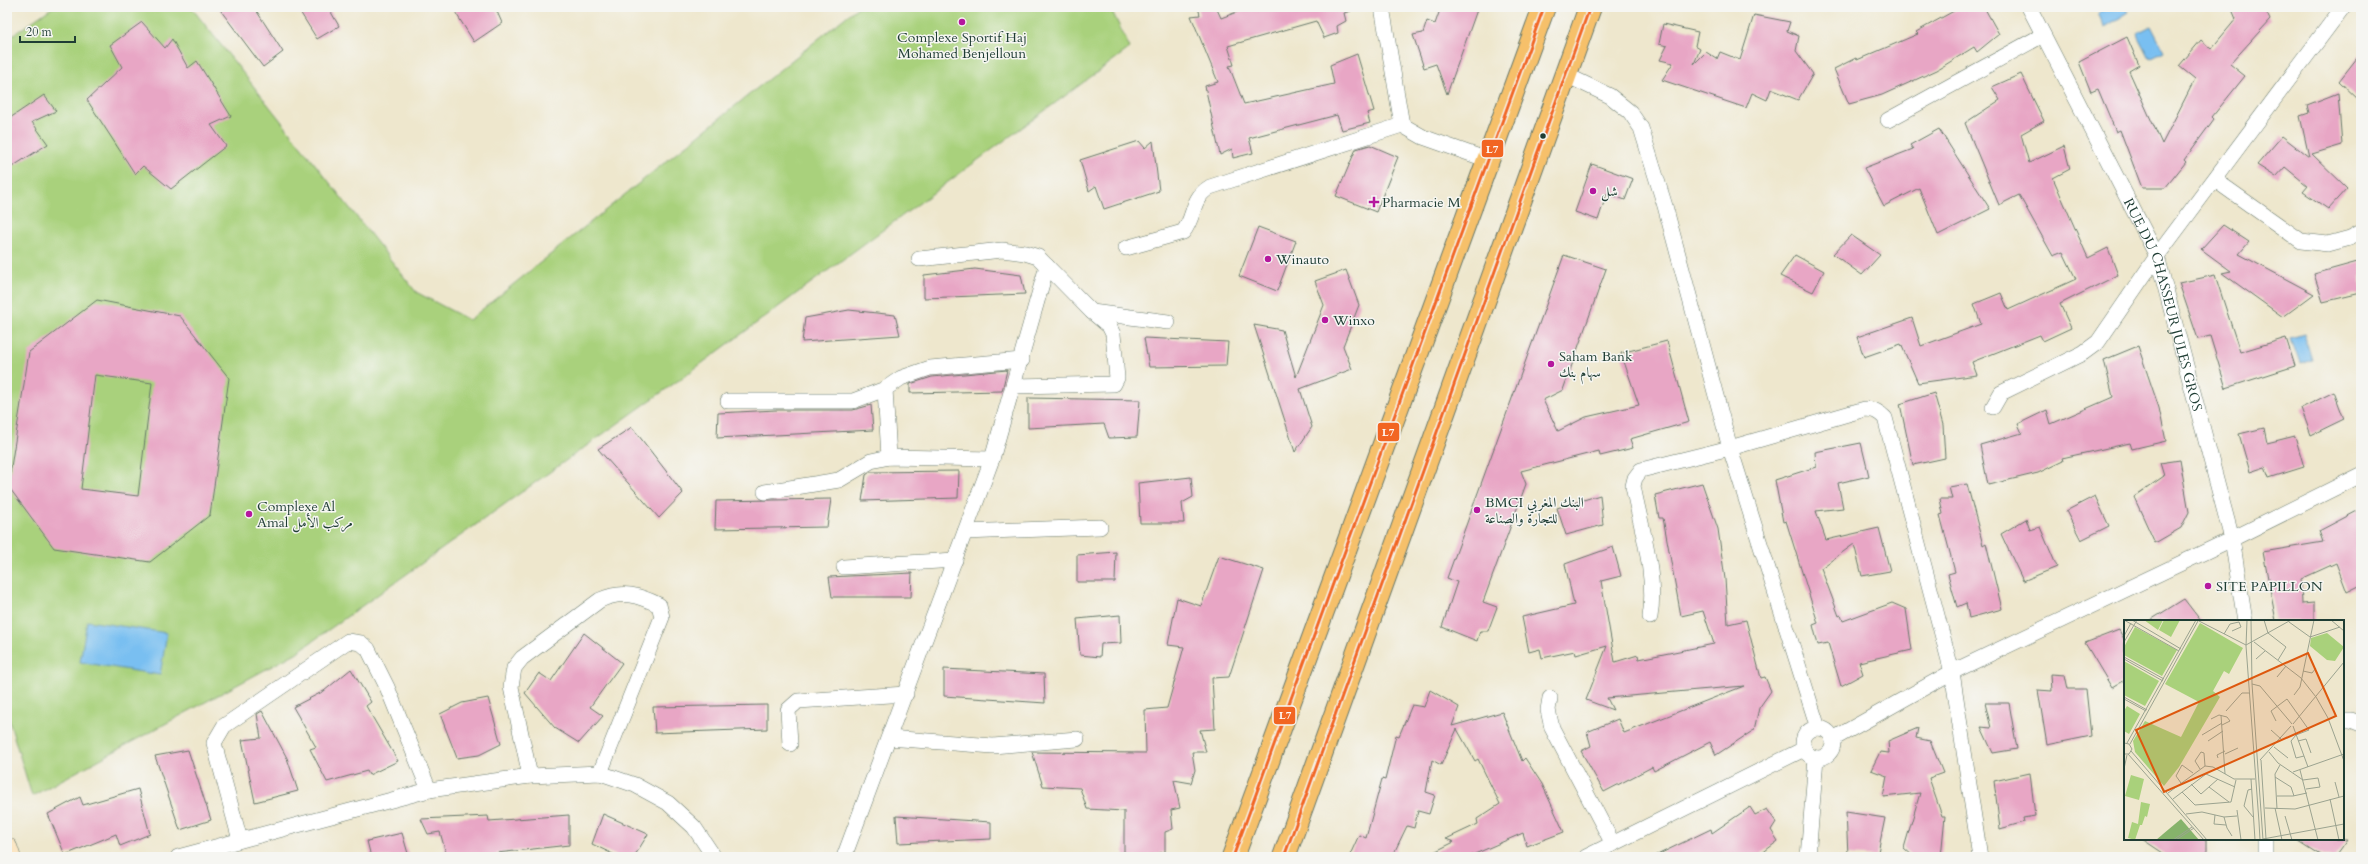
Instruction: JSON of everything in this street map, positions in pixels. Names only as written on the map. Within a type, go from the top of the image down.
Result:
[{"type":"main road","points":[[1233,857],[1544,7]]},
{"type":"main road","points":[[1284,857],[1564,74],[1590,7]]},
{"type":"main road","points":[[7,848],[10,857]]},
{"type":"street","points":[[1382,7],[1402,125]]},
{"type":"street","name":"RUE DU CHASSEUR JULES GROS","points":[[2029,7],[2157,256],[2232,539],[2245,620]]},
{"type":"street","points":[[1993,407],[2001,393],[2083,353],[2098,342],[2157,256],[2215,180],[2342,7]]},
{"type":"street","points":[[1888,120],[2044,35]]},
{"type":"street","points":[[1564,74],[1610,96],[1630,112],[1641,128],[1665,206],[1730,448],[1818,728]]},
{"type":"street","points":[[1126,248],[1183,232],[1188,227],[1197,197],[1210,187],[1402,125],[1423,137],[1488,160]]},
{"type":"street","points":[[2215,180],[2301,241],[2328,244],[2350,238],[2361,232]]},
{"type":"street","points":[[920,259],[1002,250],[1025,253],[1038,257],[1091,311],[1109,326],[1113,334],[1117,378],[1114,384],[1014,386]]},
{"type":"street","points":[[844,857],[906,694],[992,459],[1022,360],[1046,266]]},
{"type":"street","points":[[1091,311],[1168,322]]},
{"type":"street","points":[[728,402],[853,401],[885,388],[901,378],[930,368],[1022,360]]},
{"type":"street","points":[[885,388],[889,457]]},
{"type":"street","points":[[1650,617],[1654,597],[1633,486],[1635,478],[1641,470],[1730,448],[1866,410],[1879,412],[1885,418],[1952,672],[1980,857]]},
{"type":"street","points":[[765,492],[839,480],[871,461],[889,457],[992,459]]},
{"type":"street","points":[[1833,739],[1952,672],[2232,539],[2361,475]]},
{"type":"street","points":[[965,532],[1100,527]]},
{"type":"street","points":[[844,567],[955,560]]},
{"type":"street","points":[[530,776],[511,687],[514,668],[522,658],[600,600],[612,595],[626,593],[642,597],[659,605],[662,617],[600,774]]},
{"type":"street","points":[[240,840],[214,743],[217,736],[224,726],[348,641],[361,643],[368,649],[387,687],[429,790]]},
{"type":"street","points":[[790,744],[788,710],[798,701],[906,694]]},
{"type":"street","points":[[1550,698],[1548,710],[1552,728],[1613,844]]},
{"type":"street","points":[[2344,720],[2351,720],[2361,724]]},
{"type":"street","points":[[1818,728],[1829,732],[1833,739],[1834,746],[1830,754],[1824,757],[1816,758],[1808,755],[1804,749],[1803,741],[1810,730],[1818,728]]},
{"type":"street","points":[[889,738],[993,746],[1077,739]]},
{"type":"street","points":[[1586,857],[1804,749]]},
{"type":"street","points":[[1808,857],[1816,758]]},
{"type":"street","points":[[178,857],[429,790],[530,776],[600,774],[636,785],[668,803],[694,827],[714,857]]},
{"type":"street","points":[[2265,840],[2265,857]]},
{"type":"green space","name":"Complexe Al Amal مركب الأمل","points":[[53,7],[191,7],[416,292],[469,320],[858,7],[1110,7],[1130,48],[686,375],[296,653],[32,796],[7,714],[7,39]]},
{"type":"water","points":[[2108,7],[2126,7],[2129,12],[2105,27],[2097,13]]},
{"type":"water","points":[[2151,26],[2164,51],[2150,58],[2137,33]]},
{"type":"water","points":[[2304,334],[2312,360],[2300,364],[2291,338]]},
{"type":"water","points":[[87,621],[167,633],[160,675],[80,662]]},
{"type":"building","points":[[218,7],[254,7],[283,52],[263,67]]},
{"type":"building","points":[[297,7],[328,7],[339,26],[317,39]]},
{"type":"building","points":[[452,7],[495,7],[502,23],[474,42]]},
{"type":"building","points":[[1198,7],[1216,7],[1221,18],[1250,7],[1351,7],[1351,11],[1344,13],[1346,21],[1337,26],[1338,33],[1324,38],[1316,21],[1228,46],[1234,65],[1229,66],[1244,104],[1334,84],[1330,65],[1357,54],[1374,111],[1367,113],[1370,123],[1342,130],[1337,115],[1249,138],[1253,153],[1233,158],[1232,149],[1220,155],[1205,86],[1218,82],[1191,16],[1200,15]]},
{"type":"building","points":[[1441,7],[1478,7],[1447,94],[1436,64],[1424,68],[1413,35],[1423,33],[1427,21],[1435,24]]},
{"type":"building","points":[[1961,7],[1984,7],[1999,34],[1977,52],[1974,47],[1937,70],[1882,95],[1849,104],[1834,69],[1856,58],[1857,60],[1918,34],[1916,32]]},
{"type":"building","points":[[2231,7],[2264,7],[2270,20],[2230,64],[2245,76],[2212,117],[2214,119],[2184,160],[2186,162],[2165,188],[2142,188],[2120,130],[2116,132],[2098,89],[2091,92],[2079,62],[2127,37],[2139,65],[2129,71],[2162,144],[2195,79],[2179,66],[2201,40],[2211,49],[2236,19]]},
{"type":"building","points":[[1754,15],[1790,22],[1787,31],[1799,36],[1796,51],[1813,74],[1798,100],[1771,89],[1767,100],[1752,93],[1746,108],[1662,80],[1673,63],[1660,60],[1667,46],[1659,44],[1663,24],[1698,32],[1695,46],[1700,49],[1694,64],[1706,52],[1717,59],[1720,52],[1740,60]]},
{"type":"building","points":[[142,22],[165,48],[172,39],[188,68],[197,61],[231,116],[211,125],[226,146],[171,189],[143,166],[135,174],[87,100],[122,67],[110,45]]},
{"type":"building","points":[[2361,53],[2361,102],[2339,81]]},
{"type":"building","points":[[2021,74],[2044,121],[2021,134],[2029,163],[2064,146],[2070,169],[2053,178],[2088,258],[2108,248],[2118,275],[2060,304],[2071,328],[2043,341],[2040,335],[1972,362],[1977,375],[1918,383],[1901,344],[1864,357],[1857,337],[1912,318],[1921,346],[1981,324],[1974,304],[2001,293],[2008,310],[2076,279],[2063,252],[2053,256],[2019,195],[1999,205],[1965,123],[2000,100],[1992,87]]},
{"type":"building","points":[[2338,93],[2342,145],[2312,154],[2347,188],[2328,209],[2303,192],[2308,186],[2285,167],[2276,177],[2257,165],[2282,136],[2309,157],[2300,116],[2309,113],[2307,105]]},
{"type":"building","points":[[44,95],[56,111],[32,122],[48,144],[7,170],[7,120]]},
{"type":"building","points":[[1939,129],[1990,209],[1938,235],[1919,188],[1884,206],[1864,168],[1913,149],[1910,145]]},
{"type":"building","points":[[1139,141],[1145,148],[1153,141],[1159,191],[1104,209],[1096,186],[1089,191],[1080,160]]},
{"type":"building","points":[[1370,145],[1398,157],[1376,212],[1336,196],[1356,149]]},
{"type":"building","points":[[1592,164],[1633,179],[1625,200],[1607,193],[1598,220],[1575,212]]},
{"type":"building","points":[[2223,225],[2249,242],[2239,254],[2314,294],[2283,317],[2222,273],[2231,271],[2201,249]]},
{"type":"building","points":[[1258,227],[1296,241],[1277,291],[1239,276]]},
{"type":"building","points":[[1851,235],[1880,255],[1862,275],[1833,254]]},
{"type":"building","points":[[1564,255],[1606,269],[1563,390],[1543,400],[1558,431],[1586,417],[1639,405],[1621,353],[1667,341],[1689,422],[1630,439],[1633,448],[1600,456],[1599,451],[1521,471],[1526,484],[1483,602],[1497,607],[1488,631],[1480,631],[1477,641],[1442,627],[1457,582],[1447,578]]},
{"type":"building","points":[[1795,255],[1824,271],[1813,292],[1780,276]]},
{"type":"building","points":[[2361,261],[2361,293],[2323,302],[2314,274]]},
{"type":"building","points":[[975,269],[1021,275],[1025,294],[924,298],[924,275]]},
{"type":"building","points":[[1346,270],[1359,305],[1343,346],[1352,369],[1300,389],[1312,427],[1295,452],[1254,325],[1282,330],[1296,377],[1324,305],[1315,281]]},
{"type":"building","points":[[2215,275],[2240,352],[2286,338],[2295,366],[2226,388],[2210,336],[2198,339],[2179,283]]},
{"type":"building","points":[[97,300],[180,316],[229,378],[210,515],[150,562],[54,548],[8,486],[29,352]],"holes":[[[95,375],[152,383],[138,496],[81,489]]]},
{"type":"building","points":[[849,310],[895,315],[900,335],[802,342],[805,318]]},
{"type":"building","points":[[1144,338],[1228,342],[1226,366],[1149,367]]},
{"type":"building","points":[[2138,346],[2159,408],[2166,441],[2132,449],[2130,443],[2062,458],[2063,461],[2038,473],[1988,485],[1980,445],[2022,433],[2018,424],[2047,410],[2051,424],[2113,397],[2104,360]]},
{"type":"building","points":[[1007,370],[1002,391],[910,393],[910,384],[932,377]]},
{"type":"building","points":[[2334,392],[2344,419],[2311,435],[2301,408]]},
{"type":"building","points":[[1934,393],[1943,425],[1945,458],[1913,465],[1900,404]]},
{"type":"building","points":[[1028,398],[1140,400],[1137,437],[1109,438],[1104,424],[1028,428]]},
{"type":"building","points":[[871,405],[873,430],[717,438],[718,413],[776,410],[853,410]]},
{"type":"building","points":[[632,427],[683,493],[659,518],[598,449]]},
{"type":"building","points":[[2264,428],[2267,443],[2295,436],[2304,467],[2269,478],[2265,467],[2250,472],[2239,434]]},
{"type":"building","points":[[1861,443],[1869,476],[1838,483],[1843,508],[1816,511],[1826,540],[1879,528],[1890,571],[1862,576],[1854,544],[1821,568],[1839,616],[1841,615],[1843,621],[1892,603],[1906,609],[1912,650],[1859,662],[1863,674],[1841,686],[1828,643],[1818,645],[1813,625],[1818,623],[1786,521],[1783,522],[1775,480],[1816,467],[1815,452]]},
{"type":"building","points":[[2180,460],[2189,512],[2181,528],[2155,543],[2134,497],[2164,476],[2160,463]]},
{"type":"building","points":[[959,471],[958,498],[862,501],[866,475],[870,472]]},
{"type":"building","points":[[1191,477],[1193,497],[1182,503],[1184,523],[1140,523],[1138,483]]},
{"type":"building","points":[[1702,483],[1718,529],[1725,579],[1728,624],[1746,620],[1761,678],[1765,677],[1771,691],[1759,708],[1754,730],[1716,755],[1710,742],[1654,771],[1652,767],[1604,792],[1581,751],[1591,746],[1587,732],[1618,719],[1624,733],[1744,686],[1607,698],[1613,710],[1586,700],[1607,646],[1576,655],[1575,651],[1542,658],[1540,649],[1529,652],[1522,617],[1574,605],[1565,564],[1613,547],[1621,576],[1601,581],[1615,662],[1638,655],[1639,659],[1714,644],[1703,611],[1681,616],[1663,518],[1659,518],[1655,495]]},
{"type":"building","points":[[1967,484],[1983,545],[1986,543],[2002,609],[1969,618],[1966,603],[1957,607],[1948,574],[1955,572],[1940,515],[1943,514],[1940,499],[1952,499],[1949,487]]},
{"type":"building","points":[[1600,495],[1603,525],[1566,535],[1557,508]]},
{"type":"building","points":[[2095,496],[2109,526],[2081,540],[2066,511]]},
{"type":"building","points":[[831,499],[827,527],[715,529],[716,501]]},
{"type":"building","points":[[2361,509],[2361,585],[2347,592],[2336,563],[2301,579],[2302,604],[2314,603],[2314,620],[2276,620],[2263,552],[2323,542],[2319,531]]},
{"type":"building","points":[[2026,519],[2030,530],[2040,527],[2057,567],[2023,581],[2001,534]]},
{"type":"building","points":[[1116,552],[1115,582],[1077,582],[1077,555]]},
{"type":"building","points":[[1219,556],[1264,570],[1229,677],[1212,678],[1215,729],[1200,730],[1206,752],[1192,752],[1195,770],[1191,783],[1174,780],[1180,808],[1171,810],[1173,829],[1165,832],[1165,852],[1156,854],[1155,857],[1124,857],[1124,811],[1087,809],[1080,788],[1043,786],[1032,752],[1146,753],[1145,710],[1167,708],[1184,647],[1168,645],[1177,598],[1201,606]]},
{"type":"building","points":[[912,573],[911,597],[832,597],[829,577]]},
{"type":"building","points":[[2184,599],[2200,620],[2151,620]]},
{"type":"building","points":[[1120,615],[1121,643],[1101,644],[1100,657],[1080,655],[1077,619]]},
{"type":"building","points":[[2119,630],[2124,639],[2124,681],[2112,688],[2085,643]]},
{"type":"building","points":[[584,633],[622,663],[590,707],[603,716],[579,743],[555,728],[525,693],[539,673],[551,681]]},
{"type":"building","points":[[351,669],[371,702],[366,706],[398,761],[369,775],[367,771],[327,782],[310,749],[316,747],[293,707],[324,691]]},
{"type":"building","points":[[944,669],[1044,674],[1045,703],[944,696]]},
{"type":"building","points":[[2051,674],[2065,675],[2068,689],[2086,689],[2091,736],[2047,745],[2038,690],[2052,691]]},
{"type":"building","points":[[1430,690],[1459,707],[1452,726],[1502,712],[1522,761],[1525,758],[1542,784],[1564,832],[1527,846],[1523,833],[1468,857],[1424,857],[1454,842],[1446,839],[1478,824],[1477,819],[1500,804],[1478,759],[1475,761],[1457,729],[1441,765],[1432,760],[1426,792],[1435,795],[1429,814],[1418,811],[1414,828],[1407,826],[1392,857],[1349,857],[1359,835],[1366,838],[1382,779],[1385,780],[1396,735],[1399,736],[1412,705],[1424,707]]},
{"type":"building","points":[[488,698],[501,744],[479,755],[457,758],[440,714],[462,703]]},
{"type":"building","points":[[1985,703],[2009,703],[2017,749],[1993,753],[1981,727],[1991,728]]},
{"type":"building","points":[[767,705],[767,729],[655,733],[653,707]]},
{"type":"building","points":[[262,711],[287,758],[298,791],[255,802],[242,740],[261,738],[257,714]]},
{"type":"building","points":[[1918,728],[1916,738],[1930,741],[1943,773],[1929,778],[1942,816],[1945,816],[1941,857],[1914,857],[1904,848],[1920,793],[1883,797],[1887,776],[1871,770],[1880,752],[1889,753],[1888,741]]},
{"type":"building","points":[[188,750],[211,820],[180,830],[155,756]]},
{"type":"building","points":[[2030,773],[2035,816],[2023,818],[2024,822],[2000,829],[1994,781]]},
{"type":"building","points":[[138,789],[150,834],[120,846],[116,834],[65,855],[48,814],[80,797],[83,805]]},
{"type":"building","points":[[1750,807],[1755,815],[1767,809],[1776,822],[1771,830],[1778,841],[1757,857],[1653,857],[1711,829],[1712,833]]},
{"type":"building","points":[[1846,812],[1885,818],[1877,857],[1848,855]]},
{"type":"building","points":[[603,814],[648,834],[634,857],[619,857],[592,844]]},
{"type":"building","points":[[569,815],[569,845],[497,853],[497,855],[481,857],[447,857],[440,832],[428,834],[421,819],[488,816],[489,821]]},
{"type":"building","points":[[896,816],[991,822],[991,839],[898,843]]},
{"type":"building","points":[[402,833],[409,857],[371,857],[367,841]]},
{"type":"building","points":[[2348,839],[2335,857],[2324,857],[2298,840]]},
{"type":"building","points":[[2144,840],[2207,840],[2207,857],[2169,857]]},
{"type":"transit line","name":"L7","points":[[1233,857],[1544,7]]},
{"type":"transit line","name":"L7","points":[[1284,857],[1590,7]]},
{"type":"place","name":"Complexe Sportif Haj Mohamed Benjelloun","points":[[962,22]]},
{"type":"place","name":"شل","points":[[1593,191]]},
{"type":"place","name":"Pharmacie M","points":[[1374,202]]},
{"type":"place","name":"Winauto","points":[[1268,259]]},
{"type":"place","name":"Winxo","points":[[1325,320]]},
{"type":"place","name":"Saham Bank سهام بنك","points":[[1551,364]]},
{"type":"place","name":"BMCI البنك المغربي للتجارة والصناعة","points":[[1477,510]]},
{"type":"place","name":"Complexe Al Amal مركب الأمل","points":[[249,514]]},
{"type":"place","name":"SITE PAPILLON","points":[[2208,586]]}]
